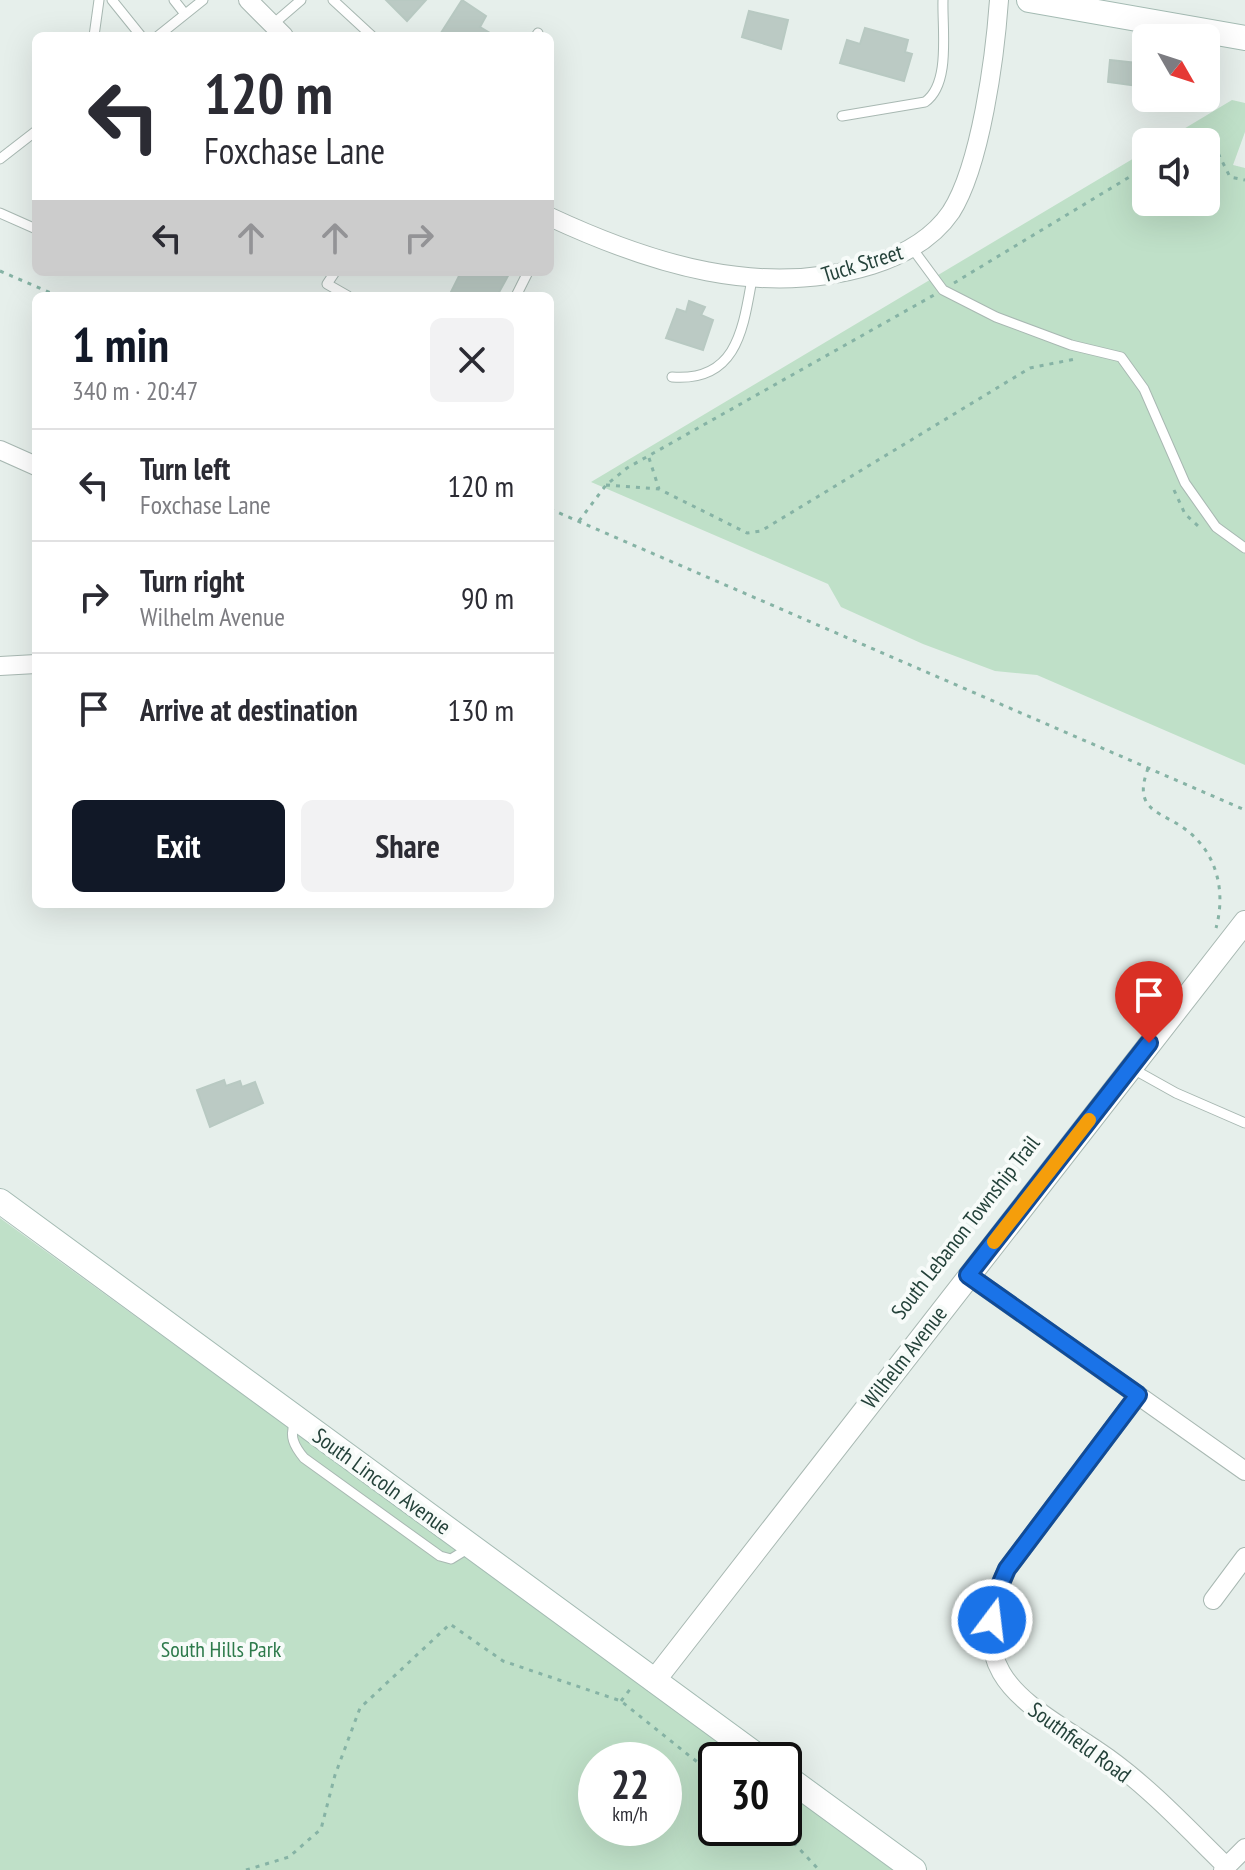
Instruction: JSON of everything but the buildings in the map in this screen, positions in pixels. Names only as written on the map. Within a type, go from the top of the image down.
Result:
[{"type":"main road","points":[[1029,0],[1245,38]]},
{"type":"main road","name":"South Lincoln Avenue","points":[[0,1201],[738,1742]]},
{"type":"main road","points":[[802,1788],[914,1870]]},
{"type":"street","points":[[248,0],[278,31]]},
{"type":"street","name":"Tuck Street","points":[[554,219],[668,262],[752,279],[836,275],[884,261],[912,248],[940,225],[966,179],[977,137],[999,0]]},
{"type":"street","points":[[0,450],[32,464]]},
{"type":"street","points":[[0,666],[32,664]]},
{"type":"street","name":"Wilhelm Avenue","points":[[648,1676],[1245,922]]},
{"type":"street","points":[[968,1275],[1245,1471]]},
{"type":"street","name":"Southfield Road","points":[[1138,1395],[1007,1569],[993,1601],[990,1638],[1000,1674],[1027,1706],[1109,1759],[1169,1809],[1224,1868]]},
{"type":"street","points":[[1213,1600],[1245,1557]]},
{"type":"street","points":[[1224,1868],[1245,1848]]},
{"type":"lane","points":[[95,32],[99,0]]},
{"type":"lane","points":[[112,0],[138,32]]},
{"type":"lane","points":[[174,0],[185,14]]},
{"type":"lane","points":[[163,32],[203,0]]},
{"type":"lane","points":[[278,31],[301,0]]},
{"type":"lane","points":[[333,0],[368,32]]},
{"type":"lane","points":[[842,116],[925,102],[934,96],[940,80],[943,0]]},
{"type":"lane","points":[[0,158],[32,134]]},
{"type":"lane","points":[[0,213],[32,227]]},
{"type":"lane","points":[[912,248],[943,290],[996,317],[1071,345],[1121,357],[1144,389],[1185,483],[1216,527],[1245,548]]},
{"type":"lane","points":[[332,276],[327,284],[341,292]]},
{"type":"lane","points":[[672,377],[690,378],[711,371],[728,357],[739,342],[752,279]]},
{"type":"lane","points":[[1130,1067],[1176,1093],[1245,1123]]},
{"type":"path","points":[[1220,157],[1230,177],[1245,180]]},
{"type":"path","points":[[579,522],[606,485],[627,468],[943,290],[1132,175]]},
{"type":"path","points":[[0,271],[49,292]]},
{"type":"path","points":[[606,485],[659,489],[747,533],[761,531],[1030,368],[1075,359]]},
{"type":"path","points":[[649,457],[659,489]]},
{"type":"path","points":[[554,511],[1245,810]]},
{"type":"path","points":[[1148,768],[1143,791],[1148,806],[1196,838],[1215,868],[1220,906],[1213,936]]},
{"type":"path","points":[[246,1870],[289,1857],[321,1829],[335,1775],[360,1708],[450,1624],[503,1661],[621,1701],[698,1763]]},
{"type":"path","points":[[621,1701],[648,1676]]},
{"type":"path","points":[[797,1846],[819,1870]]},
{"type":"green space","points":[[1232,100],[1245,103],[1245,132],[1233,165],[1245,168],[1245,765],[1037,675],[995,671],[923,644],[841,607],[828,584],[591,482],[1132,159],[1132,216],[1220,216],[1220,128],[1185,128],[1212,112],[1220,112],[1220,107]]},
{"type":"green space","name":"South Hills Park","points":[[0,1218],[721,1742],[698,1742],[698,1846],[802,1846],[802,1802],[893,1870],[0,1870]]},
{"type":"slow traffic","points":[[994,1242],[1089,1120]]},
{"type":"route","points":[[992,1620],[993,1601],[1007,1569],[1138,1395],[968,1275],[1149,1043]]}]
